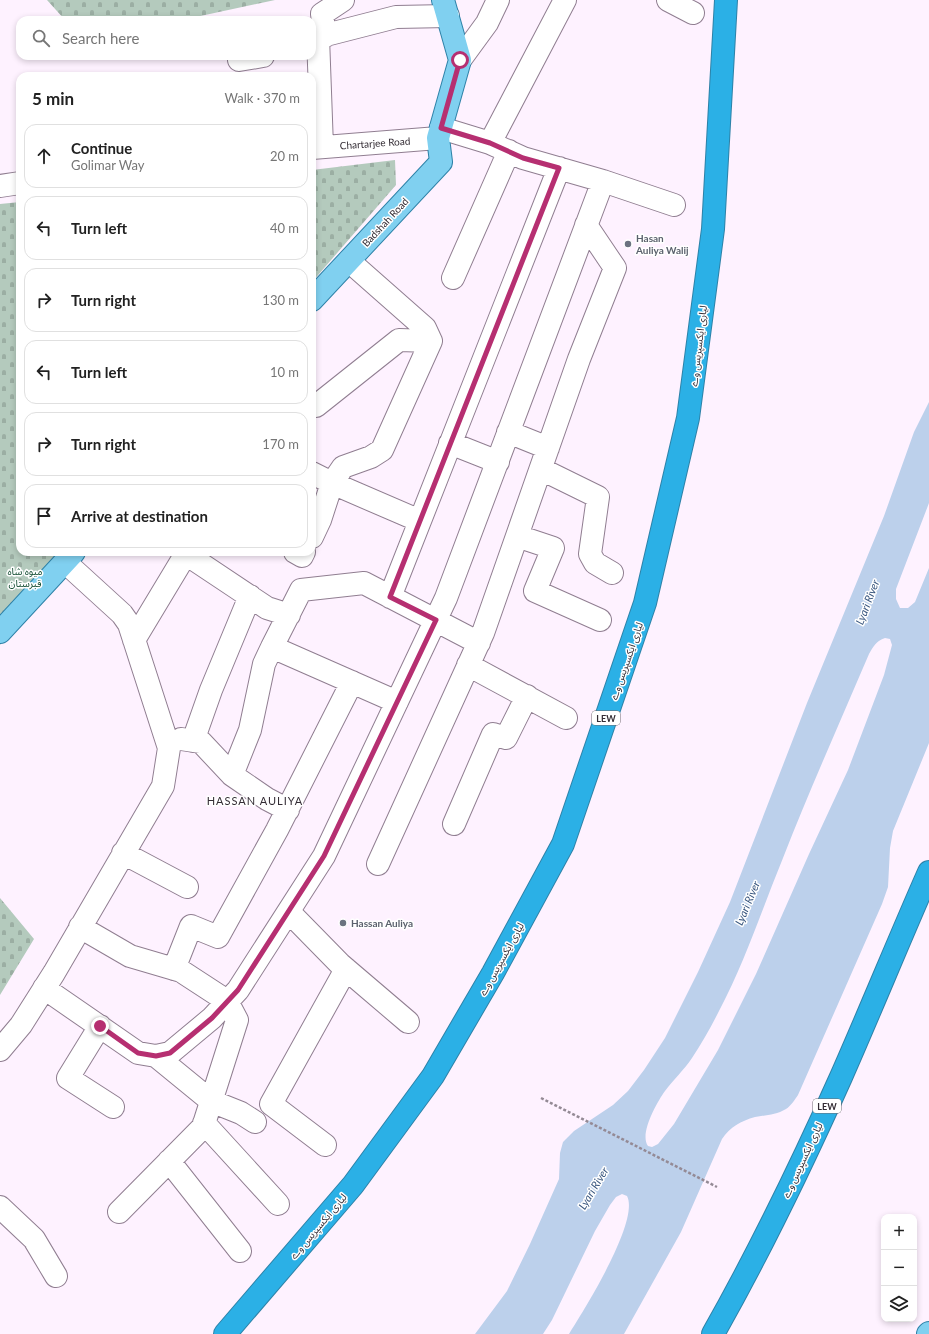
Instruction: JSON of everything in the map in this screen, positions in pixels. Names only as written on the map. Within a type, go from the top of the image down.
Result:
[{"type":"highway","name":"لیاری ایکسپریس وے","points":[[225,1334],[353,1185],[433,1076],[493,973],[563,844],[645,604],[688,418],[713,230],[726,0]]},
{"type":"highway","name":"لیاری ایکسپریس وے","points":[[712,1334],[738,1290],[808,1149],[929,872]]},
{"type":"main road","points":[[439,133],[460,60],[446,8]]},
{"type":"main road","name":"Badshah Road","points":[[316,296],[441,162],[439,133]]},
{"type":"main road","points":[[0,632],[70,557]]},
{"type":"street","points":[[317,147],[318,44],[322,14],[343,0]]},
{"type":"street","points":[[460,60],[487,23],[498,0]]},
{"type":"street","points":[[453,278],[499,147],[565,0]]},
{"type":"street","points":[[668,0],[694,13]]},
{"type":"street","points":[[318,44],[396,17],[446,8]]},
{"type":"street","points":[[439,133],[499,147],[523,158],[603,181],[674,205]]},
{"type":"street","name":"Chartarjee Road","points":[[317,147],[439,133]]},
{"type":"street","points":[[390,597],[559,168]]},
{"type":"street","points":[[44,988],[138,1053],[156,1056],[170,1053],[212,1018],[238,990],[324,856],[446,598],[603,181]]},
{"type":"street","points":[[0,186],[16,184]]},
{"type":"street","points":[[378,864],[479,643],[579,359],[616,268],[586,225]]},
{"type":"street","points":[[316,528],[332,484],[343,467],[382,450],[431,341],[425,328],[349,261]]},
{"type":"street","points":[[316,406],[399,340],[431,341]]},
{"type":"street","points":[[508,432],[548,448]]},
{"type":"street","points":[[450,443],[498,462]]},
{"type":"street","points":[[541,469],[598,497],[590,554],[595,563],[612,573]]},
{"type":"street","points":[[316,475],[332,484],[420,521]]},
{"type":"street","points":[[517,536],[553,548],[535,591],[600,620]]},
{"type":"street","points":[[134,640],[183,556]]},
{"type":"street","points":[[190,556],[267,608],[289,616]]},
{"type":"street","points":[[0,1050],[21,1025],[44,988],[163,786],[169,748],[129,624],[122,614],[70,557]]},
{"type":"street","points":[[232,775],[250,730],[264,664],[301,590],[364,583],[479,643]]},
{"type":"street","points":[[193,741],[211,690],[250,596]]},
{"type":"street","points":[[272,647],[397,702]]},
{"type":"street","points":[[468,665],[566,718]]},
{"type":"street","points":[[174,969],[192,926],[218,937],[288,810],[352,682]]},
{"type":"street","points":[[454,824],[493,734],[506,738],[527,696]]},
{"type":"street","points":[[166,737],[201,742],[232,775],[267,799],[288,810]]},
{"type":"street","points":[[123,853],[187,887]]},
{"type":"street","points":[[289,912],[346,969],[408,1022]]},
{"type":"street","points":[[80,928],[130,956],[181,971],[228,1001],[237,1020],[202,1127],[118,1212]]},
{"type":"street","points":[[325,1145],[271,1104],[346,969]]},
{"type":"street","points":[[100,1026],[68,1078],[113,1107]]},
{"type":"street","points":[[156,1056],[211,1100],[241,1113],[255,1122]]},
{"type":"street","points":[[204,1123],[278,1204]]},
{"type":"street","points":[[168,1161],[240,1251]]},
{"type":"street","points":[[0,1207],[34,1239],[56,1276]]},
{"type":"path","points":[[541,1098],[717,1187]]},
{"type":"green space","points":[[47,0],[275,0],[201,16],[61,16]]},
{"type":"green space","points":[[395,160],[396,185],[316,277],[316,170]]},
{"type":"green space","name":"میوہ شاہ قبرستان","points":[[16,202],[16,556],[77,556],[0,645],[0,204]]},
{"type":"green space","points":[[0,898],[34,939],[0,995]]},
{"type":"water","name":"Lyari River","points":[[929,402],[929,503],[896,589],[896,599],[900,608],[908,608],[915,602],[929,568],[929,743],[893,831],[890,848],[888,887],[882,904],[798,1095],[786,1109],[775,1114],[745,1120],[732,1128],[722,1139],[681,1232],[624,1334],[569,1334],[608,1265],[626,1225],[629,1208],[627,1196],[622,1194],[616,1197],[610,1205],[595,1231],[552,1320],[543,1334],[475,1334],[507,1291],[530,1244],[559,1179],[560,1153],[563,1142],[574,1131],[613,1105],[628,1091],[665,1038],[698,972],[730,902],[807,703],[884,516],[914,432]],"holes":[[[885,638],[890,639],[892,645],[884,675],[848,770],[756,974],[718,1050],[674,1124],[658,1144],[652,1147],[648,1146],[646,1141],[647,1126],[654,1110],[665,1091],[689,1062],[699,1047],[716,1017],[737,974],[775,877],[869,654],[879,641]]]},
{"type":"place","name":"Hasan Auliya Walij","points":[[628,244]]},
{"type":"place","name":"Hassan Auliya","points":[[343,923]]},
{"type":"district","name":"HASSAN AULIYA","points":[[255,800]]},
{"type":"route","points":[[100,1026],[138,1053],[156,1056],[170,1053],[212,1018],[238,990],[324,856],[436,620],[390,597],[559,168],[523,158],[490,143],[441,128],[460,60]]}]
